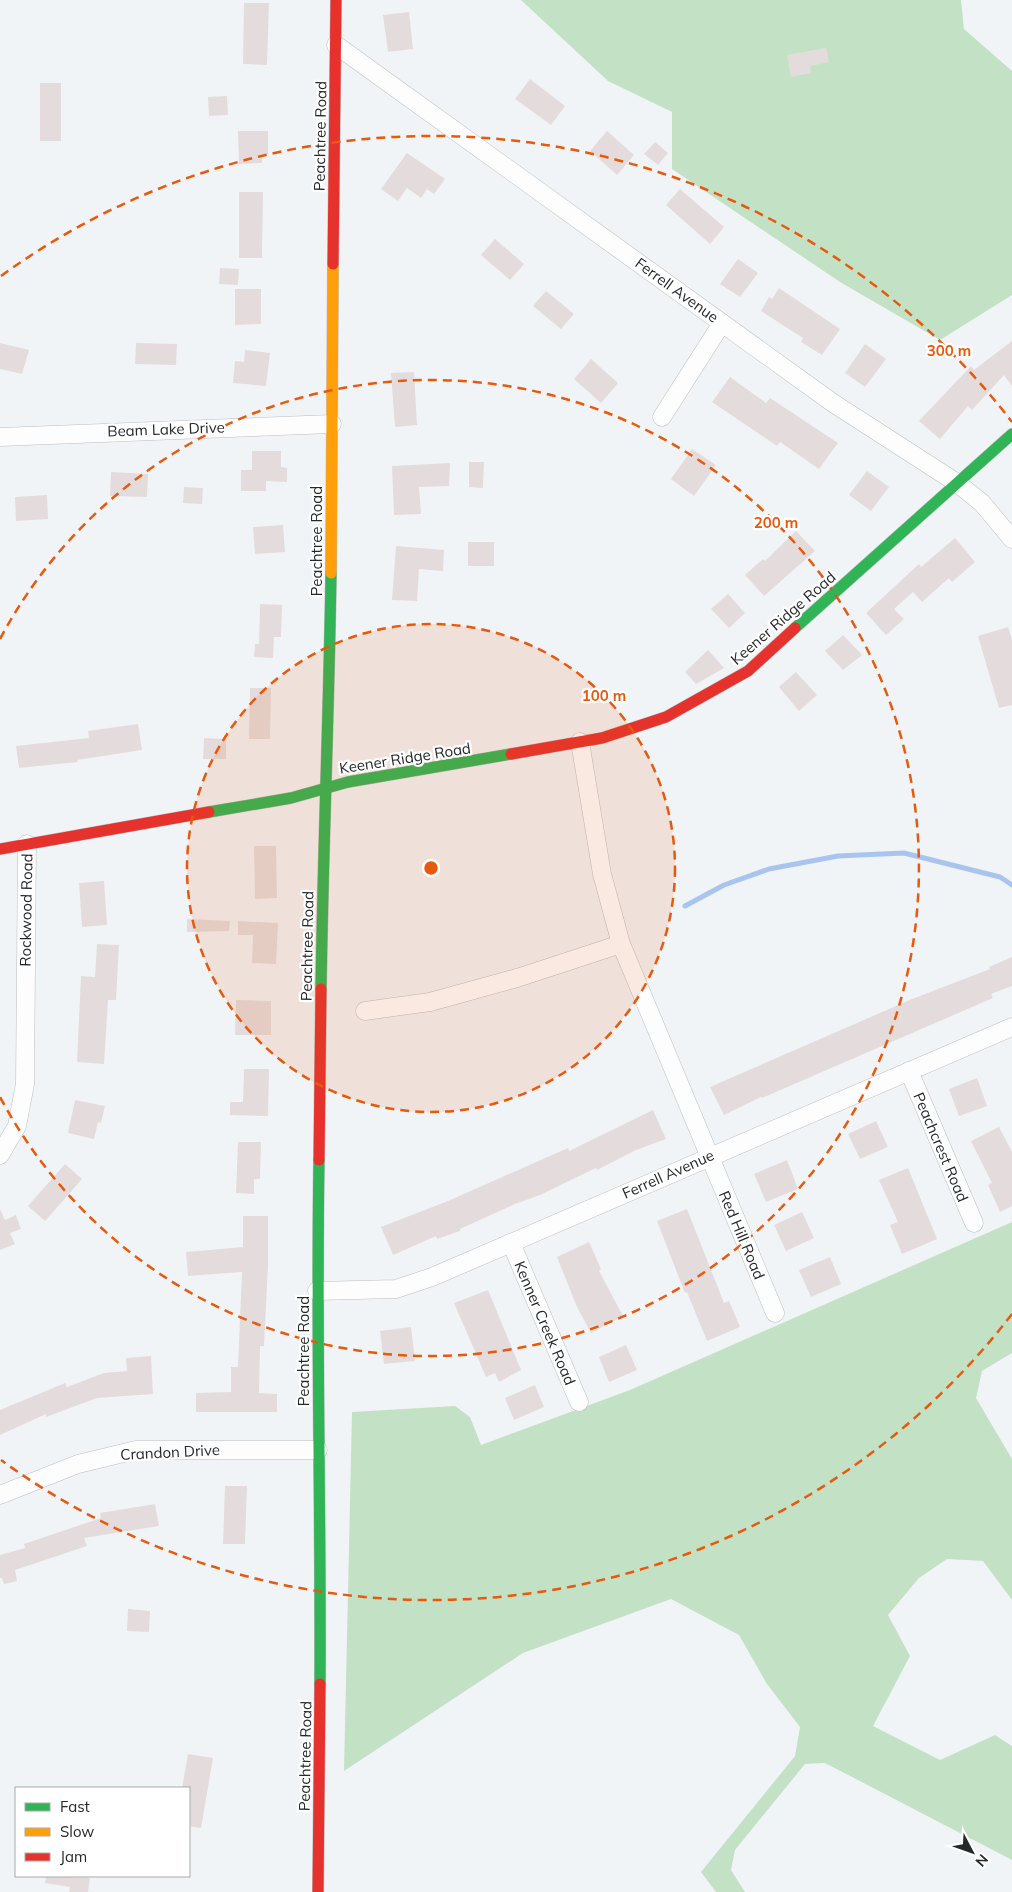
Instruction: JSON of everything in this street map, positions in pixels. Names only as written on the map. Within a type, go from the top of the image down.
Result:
[{"type":"street","name":"Peachtree Road","points":[[318,1892],[321,1555],[317,1291],[325,787],[329,736],[336,0]]},
{"type":"street","name":"Ferrell Avenue","points":[[336,45],[833,403],[957,483],[982,503],[1012,539]]},
{"type":"street","points":[[662,417],[722,323]]},
{"type":"street","name":"Beam Lake Drive","points":[[0,437],[332,424]]},
{"type":"street","name":"Keener Ridge Road","points":[[325,787],[602,738],[666,717],[748,671],[1012,434]]},
{"type":"street","name":"Red Hill Road","points":[[580,742],[602,874],[621,944],[775,1313]]},
{"type":"street","name":"Rockwood Road","points":[[0,1155],[18,1126],[25,1084],[27,844],[290,798],[325,787]]},
{"type":"street","points":[[0,849],[27,844]]},
{"type":"street","points":[[365,1011],[430,1002],[517,978],[621,944]]},
{"type":"street","name":"Ferrell Avenue","points":[[317,1291],[396,1289],[512,1243],[709,1156],[1012,1027]]},
{"type":"street","name":"Peachcrest Road","points":[[909,1071],[974,1223]]},
{"type":"street","name":"Kenner Creek Road","points":[[512,1243],[579,1402]]},
{"type":"street","name":"Crandon Drive","points":[[0,1495],[78,1464],[136,1450],[318,1450]]},
{"type":"green space","points":[[521,0],[961,0],[964,29],[1012,71],[1012,295],[940,340],[840,282],[672,169],[672,112],[608,81]]},
{"type":"green space","points":[[1012,1222],[1012,1353],[982,1371],[976,1398],[1012,1459],[1012,1600],[983,1561],[947,1559],[919,1578],[888,1615],[910,1656],[873,1726],[940,1760],[995,1735],[1012,1746],[1012,1860],[825,1763],[805,1764],[735,1850],[731,1870],[745,1892],[716,1892],[701,1872],[795,1756],[800,1727],[767,1684],[739,1635],[671,1599],[523,1653],[344,1771],[352,1412],[455,1406],[470,1417],[481,1445],[630,1390]]},
{"type":"building","points":[[244,3],[269,3],[267,65],[243,64]]},
{"type":"building","points":[[409,12],[413,49],[388,52],[383,15]]},
{"type":"building","points":[[826,48],[829,62],[810,66],[811,73],[791,77],[787,55]]},
{"type":"building","points":[[530,79],[565,106],[551,125],[515,99]]},
{"type":"building","points":[[40,83],[61,83],[61,141],[40,141]]},
{"type":"building","points":[[227,96],[228,115],[209,116],[208,97]]},
{"type":"building","points":[[238,131],[268,131],[268,154],[262,154],[262,163],[239,164]]},
{"type":"building","points":[[607,131],[634,155],[617,175],[590,151]]},
{"type":"building","points":[[655,142],[668,153],[658,165],[644,154]]},
{"type":"building","points":[[407,153],[445,179],[434,194],[427,189],[421,198],[407,188],[398,201],[381,189]]},
{"type":"building","points":[[680,189],[724,227],[710,244],[666,205]]},
{"type":"building","points":[[239,192],[263,192],[262,258],[239,258]]},
{"type":"building","points":[[495,239],[524,264],[510,280],[481,255]]},
{"type":"building","points":[[738,259],[758,273],[740,297],[720,284]]},
{"type":"building","points":[[220,268],[239,269],[238,285],[219,284]]},
{"type":"building","points":[[779,288],[840,329],[822,355],[801,342],[803,338],[761,311],[769,297],[772,299]]},
{"type":"building","points":[[235,289],[261,289],[261,324],[235,325]]},
{"type":"building","points":[[546,291],[574,314],[561,329],[533,306]]},
{"type":"building","points":[[1012,341],[1012,386],[1004,375],[972,410],[968,406],[940,439],[919,421],[971,366],[974,370]]},
{"type":"building","points":[[0,343],[29,350],[22,374],[0,369]]},
{"type":"building","points":[[136,343],[177,344],[176,365],[135,364]]},
{"type":"building","points":[[865,344],[886,359],[865,387],[845,373]]},
{"type":"building","points":[[245,350],[270,353],[266,386],[233,383],[235,361],[244,362]]},
{"type":"building","points":[[591,359],[618,383],[601,403],[574,379]]},
{"type":"building","points":[[414,372],[417,425],[395,427],[391,373]]},
{"type":"building","points":[[730,377],[766,403],[770,398],[838,443],[819,469],[780,442],[777,446],[712,402]]},
{"type":"building","points":[[692,449],[716,465],[694,496],[671,479]]},
{"type":"building","points":[[252,451],[281,451],[281,467],[287,468],[287,482],[266,481],[266,491],[241,491],[241,470],[252,470]]},
{"type":"building","points":[[469,462],[484,462],[483,488],[469,487]]},
{"type":"building","points":[[450,463],[449,486],[419,487],[421,514],[394,515],[392,466]]},
{"type":"building","points":[[867,471],[889,487],[871,511],[849,495]]},
{"type":"building","points":[[111,472],[148,474],[147,497],[110,496]]},
{"type":"building","points":[[184,487],[203,488],[202,504],[183,503]]},
{"type":"building","points":[[47,495],[48,519],[16,521],[15,497]]},
{"type":"building","points":[[283,525],[285,552],[255,554],[253,527]]},
{"type":"building","points":[[796,531],[815,551],[764,596],[745,575],[763,559],[765,561]]},
{"type":"building","points":[[955,538],[975,562],[952,582],[949,578],[922,602],[913,592],[894,609],[904,619],[886,635],[866,613],[919,564],[921,567]]},
{"type":"building","points":[[468,542],[494,542],[494,566],[468,566]]},
{"type":"building","points":[[396,546],[444,550],[443,571],[419,569],[417,601],[392,600]]},
{"type":"building","points":[[728,594],[745,613],[729,628],[711,609]]},
{"type":"building","points":[[260,604],[282,605],[281,637],[274,637],[273,658],[254,657],[255,644],[259,644]]},
{"type":"building","points":[[1008,627],[1012,640],[1012,705],[999,708],[978,636]]},
{"type":"building","points":[[843,635],[862,655],[843,670],[825,651]]},
{"type":"building","points":[[708,650],[724,668],[696,684],[685,672]]},
{"type":"building","points":[[796,672],[817,695],[799,711],[779,687]]},
{"type":"building","points":[[250,688],[271,688],[270,739],[249,739]]},
{"type":"building","points":[[138,724],[142,750],[77,760],[78,762],[19,768],[16,746],[89,738],[88,731]]},
{"type":"building","points":[[204,738],[226,739],[226,759],[203,759]]},
{"type":"building","points":[[254,846],[276,846],[277,898],[255,899]]},
{"type":"building","points":[[104,881],[107,925],[82,927],[79,883]]},
{"type":"building","points":[[187,919],[230,921],[229,931],[187,932]]},
{"type":"building","points":[[238,921],[278,923],[276,964],[252,963],[253,935],[238,935]]},
{"type":"building","points":[[97,944],[119,945],[116,1000],[108,1000],[104,1064],[77,1062],[81,976],[95,977]]},
{"type":"building","points":[[1012,957],[1012,986],[991,994],[993,998],[761,1097],[724,1115],[710,1087],[912,999],[990,969],[989,967]]},
{"type":"building","points":[[236,1000],[271,1001],[271,1035],[235,1035]]},
{"type":"building","points":[[244,1069],[269,1069],[268,1116],[230,1115],[230,1102],[243,1102]]},
{"type":"building","points":[[977,1078],[987,1106],[959,1116],[949,1089]]},
{"type":"building","points":[[75,1100],[105,1106],[101,1123],[98,1122],[94,1139],[68,1133]]},
{"type":"building","points":[[653,1110],[666,1139],[636,1150],[597,1170],[596,1168],[540,1195],[515,1204],[460,1229],[460,1231],[437,1239],[436,1236],[393,1255],[381,1227],[448,1201],[568,1148],[569,1151]]},
{"type":"building","points":[[876,1121],[888,1147],[860,1159],[848,1134]]},
{"type":"building","points":[[999,1127],[1012,1152],[1012,1206],[1000,1212],[988,1185],[992,1183],[971,1141]]},
{"type":"building","points":[[238,1142],[261,1142],[260,1179],[254,1179],[254,1194],[236,1193]]},
{"type":"building","points":[[787,1160],[798,1189],[766,1202],[754,1174]]},
{"type":"building","points":[[65,1164],[82,1179],[45,1221],[28,1206]]},
{"type":"building","points":[[908,1168],[937,1239],[902,1254],[890,1225],[898,1222],[879,1180]]},
{"type":"building","points":[[0,1209],[5,1220],[16,1215],[21,1229],[10,1233],[15,1244],[0,1250]]},
{"type":"building","points":[[687,1209],[724,1303],[729,1301],[740,1327],[707,1341],[687,1292],[685,1293],[657,1221]]},
{"type":"building","points":[[802,1212],[814,1238],[786,1251],[774,1225]]},
{"type":"building","points":[[243,1216],[268,1216],[268,1265],[264,1346],[260,1346],[259,1393],[277,1394],[277,1412],[196,1412],[196,1393],[231,1392],[231,1367],[238,1367],[242,1272],[188,1276],[186,1252],[243,1247]]},
{"type":"building","points":[[589,1242],[601,1269],[599,1271],[623,1316],[591,1333],[577,1307],[557,1257]]},
{"type":"building","points":[[830,1257],[841,1284],[811,1297],[799,1270]]},
{"type":"building","points":[[488,1290],[521,1370],[499,1382],[495,1373],[486,1377],[454,1303]]},
{"type":"building","points":[[411,1327],[415,1361],[384,1364],[380,1331]]},
{"type":"building","points":[[626,1345],[637,1370],[609,1382],[599,1357]]},
{"type":"building","points":[[151,1356],[153,1394],[97,1398],[46,1417],[46,1414],[0,1435],[0,1410],[65,1383],[67,1387],[104,1373],[127,1371],[126,1358]]},
{"type":"building","points":[[535,1385],[544,1407],[514,1420],[505,1398]]},
{"type":"building","points":[[225,1486],[247,1486],[245,1544],[223,1544]]},
{"type":"building","points":[[155,1504],[159,1526],[84,1538],[87,1546],[15,1570],[17,1581],[4,1584],[2,1578],[0,1578],[0,1555],[25,1548],[24,1544],[101,1518],[100,1513]]},
{"type":"building","points":[[128,1609],[150,1611],[149,1632],[127,1631]]},
{"type":"building","points":[[188,1754],[213,1758],[201,1828],[190,1826],[190,1787],[182,1787]]},
{"type":"building","points":[[46,1877],[90,1878],[88,1892],[69,1892],[70,1887],[45,1883]]},
{"type":"waterway","points":[[685,906],[724,885],[769,869],[838,856],[904,853],[1000,877],[1012,885]]},
{"type":"traffic: fast","points":[[795,628],[1012,434]]},
{"type":"traffic: fast","points":[[321,989],[331,573]]},
{"type":"traffic: fast","points":[[209,812],[291,798],[348,782],[511,754]]},
{"type":"traffic: fast","points":[[319,1160],[320,1684]]},
{"type":"traffic: slow","points":[[331,573],[333,264]]},
{"type":"traffic: jam","points":[[333,264],[336,0]]},
{"type":"traffic: jam","points":[[511,754],[602,738],[666,717],[748,671],[795,628]]},
{"type":"traffic: jam","points":[[0,849],[209,812]]},
{"type":"traffic: jam","points":[[319,1160],[321,989]]},
{"type":"traffic: jam","points":[[318,1892],[320,1684]]}]
